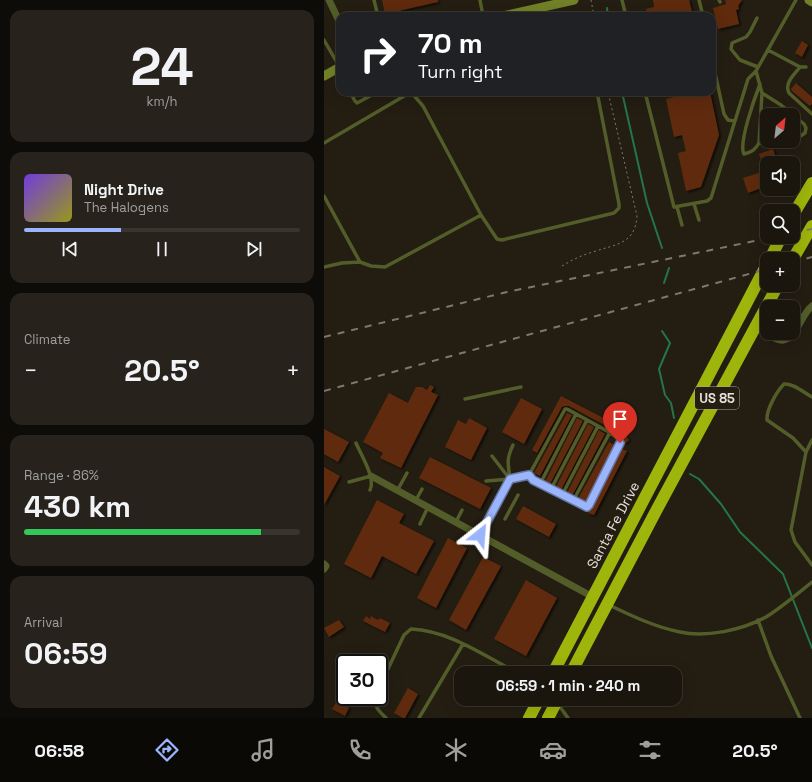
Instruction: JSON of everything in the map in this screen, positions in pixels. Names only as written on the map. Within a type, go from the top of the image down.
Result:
[{"type":"highway","points":[[800,204],[812,183]]},
{"type":"highway","points":[[797,252],[812,226]]},
{"type":"highway","name":"Santa Fe Drive","points":[[557,666],[760,277]]},
{"type":"highway","name":"US 85","points":[[575,666],[656,511],[774,292]]},
{"type":"highway","points":[[592,633],[599,608],[597,601],[593,597]]},
{"type":"highway","points":[[529,718],[535,706]]},
{"type":"highway","points":[[548,718],[554,706]]},
{"type":"street","points":[[329,0],[336,14]]},
{"type":"street","points":[[517,12],[537,6],[574,0]]},
{"type":"street","points":[[324,76],[336,69]]},
{"type":"street","points":[[800,322],[812,306]]},
{"type":"street","points":[[371,476],[593,597]]},
{"type":"street","points":[[480,535],[510,479]]},
{"type":"street","points":[[324,564],[326,566],[324,569]]},
{"type":"lane","points":[[374,0],[377,12]]},
{"type":"lane","points":[[480,0],[482,12]]},
{"type":"lane","points":[[622,0],[625,12]]},
{"type":"lane","points":[[700,0],[702,12]]},
{"type":"lane","points":[[677,207],[707,201],[711,198],[748,79],[757,69],[796,0]]},
{"type":"lane","points":[[757,18],[746,37],[732,43],[731,49],[740,60],[757,69]]},
{"type":"lane","points":[[324,40],[336,60]]},
{"type":"lane","points":[[768,50],[800,67],[806,67]]},
{"type":"lane","points":[[800,67],[787,87],[789,93],[812,114]]},
{"type":"lane","points":[[757,69],[762,93],[758,143],[756,149],[750,153],[744,154],[742,151],[742,143],[752,105],[760,84]]},
{"type":"lane","points":[[716,77],[724,114],[728,120],[734,121]]},
{"type":"lane","points":[[762,93],[785,108]]},
{"type":"lane","points":[[352,96],[358,103],[370,96]]},
{"type":"lane","points":[[324,143],[404,96]]},
{"type":"lane","points":[[414,96],[423,106],[481,215],[496,239],[502,240],[614,213],[619,208],[598,96]]},
{"type":"lane","points":[[646,96],[674,207],[677,207],[682,225]]},
{"type":"lane","points":[[800,120],[806,128],[805,133],[800,136]]},
{"type":"lane","points":[[324,196],[360,262]]},
{"type":"lane","points":[[694,204],[699,220]]},
{"type":"lane","points":[[324,267],[342,263],[360,262],[371,266],[385,267],[481,215]]},
{"type":"lane","points":[[806,452],[793,438],[767,420],[767,416],[768,411],[784,384],[789,384],[812,397]]},
{"type":"lane","points":[[465,399],[521,387]]},
{"type":"lane","points":[[567,409],[610,432],[619,441],[620,445],[587,507],[540,484],[533,480],[529,475],[563,411],[567,409]]},
{"type":"lane","points":[[540,484],[576,414]]},
{"type":"lane","points":[[551,490],[587,420]]},
{"type":"lane","points":[[562,495],[598,426]]},
{"type":"lane","points":[[573,501],[610,432]]},
{"type":"lane","points":[[812,440],[806,452],[791,530],[795,542],[812,565]]},
{"type":"lane","points":[[356,443],[371,476],[372,486],[370,490]]},
{"type":"lane","points":[[510,479],[507,461],[513,445]]},
{"type":"lane","points":[[492,456],[510,479]]},
{"type":"lane","points":[[397,491],[406,474]]},
{"type":"lane","points":[[486,481],[510,479],[529,475]]},
{"type":"lane","points":[[349,482],[371,476]]},
{"type":"lane","points":[[416,500],[422,489]]},
{"type":"lane","points":[[505,519],[518,495]]},
{"type":"lane","points":[[420,524],[428,507]]},
{"type":"lane","points":[[456,522],[462,510]]},
{"type":"lane","points":[[608,605],[656,626],[681,633],[701,634],[723,632],[765,617],[810,583]]},
{"type":"lane","points":[[758,620],[771,656],[800,718]]},
{"type":"lane","points":[[388,669],[404,635],[411,629],[436,633],[452,638],[505,666]]},
{"type":"lane","points":[[419,718],[463,644]]},
{"type":"lane","points":[[376,706],[386,718]]},
{"type":"lane","points":[[561,706],[568,718]]},
{"type":"path","points":[[591,0],[593,12]]},
{"type":"building","points":[[382,0],[438,0],[438,2],[394,12],[385,12]]},
{"type":"building","points":[[653,0],[689,0],[692,12],[646,12],[646,9],[654,7]]},
{"type":"building","points":[[725,0],[742,0],[738,6],[739,9],[736,10],[739,24],[718,29],[716,12],[714,12],[713,8],[726,4]]},
{"type":"building","points":[[802,41],[808,45],[802,57],[795,53]]},
{"type":"building","points":[[796,83],[812,97],[812,104],[810,106],[792,91],[791,89]]},
{"type":"building","points":[[711,96],[719,135],[701,187],[686,191],[678,153],[686,151],[682,135],[674,137],[666,99],[674,97]]},
{"type":"building","points":[[773,149],[775,156],[760,157],[759,154]]},
{"type":"building","points":[[760,173],[760,189],[748,193],[743,178]]},
{"type":"building","points":[[430,385],[434,387],[431,392],[438,395],[401,468],[380,458],[383,453],[363,442],[389,393],[408,403],[416,387],[422,387],[427,390]]},
{"type":"building","points":[[561,396],[619,426],[629,440],[625,444],[612,429],[569,406],[565,406],[562,407],[537,453],[532,450]]},
{"type":"building","points":[[521,398],[542,409],[524,444],[502,432]]},
{"type":"building","points":[[567,413],[572,415],[540,476],[534,473]]},
{"type":"building","points":[[469,418],[487,428],[471,460],[445,447],[458,420],[466,424]]},
{"type":"building","points":[[577,418],[583,421],[550,484],[545,482]]},
{"type":"building","points":[[588,424],[594,427],[561,490],[556,487]]},
{"type":"building","points":[[324,429],[349,442],[338,462],[324,454]]},
{"type":"building","points":[[599,430],[605,434],[572,496],[567,493]]},
{"type":"building","points":[[609,442],[616,446],[586,503],[578,499]]},
{"type":"building","points":[[622,449],[627,451],[594,515],[588,513]]},
{"type":"building","points":[[430,457],[491,488],[480,509],[419,478]]},
{"type":"building","points":[[324,467],[340,476],[324,505]]},
{"type":"building","points":[[377,500],[404,514],[399,523],[434,541],[416,574],[382,556],[371,578],[344,564]]},
{"type":"building","points":[[523,506],[556,524],[549,537],[516,519]]},
{"type":"building","points":[[448,538],[467,548],[436,608],[417,598]]},
{"type":"building","points":[[483,557],[501,566],[466,630],[449,620]]},
{"type":"building","points":[[526,580],[557,598],[526,656],[494,639]]},
{"type":"building","points":[[366,616],[370,619],[371,616],[378,620],[380,618],[390,623],[385,632],[363,621]]},
{"type":"building","points":[[339,620],[344,627],[329,637],[324,628]]},
{"type":"building","points":[[408,688],[418,694],[405,718],[403,718],[394,713]]},
{"type":"building","points":[[336,703],[336,706],[346,706],[349,708],[345,716],[332,709]]},
{"type":"waterway","points":[[607,8],[608,12]]},
{"type":"waterway","points":[[623,96],[647,203],[662,248]]},
{"type":"waterway","points":[[664,283],[669,268]]},
{"type":"waterway","points":[[662,331],[670,343],[659,369],[665,395],[671,403],[674,418]]},
{"type":"waterway","points":[[690,474],[699,479],[721,504],[740,532],[783,574],[812,648]]},
{"type":"railway","points":[[800,232],[812,229]]},
{"type":"railway","points":[[324,337],[507,292],[760,240]]},
{"type":"railway","points":[[800,260],[812,257]]},
{"type":"railway","points":[[324,391],[760,271]]},
{"type":"route","points":[[480,535],[510,479],[529,475],[533,480],[587,507],[620,443]]}]
